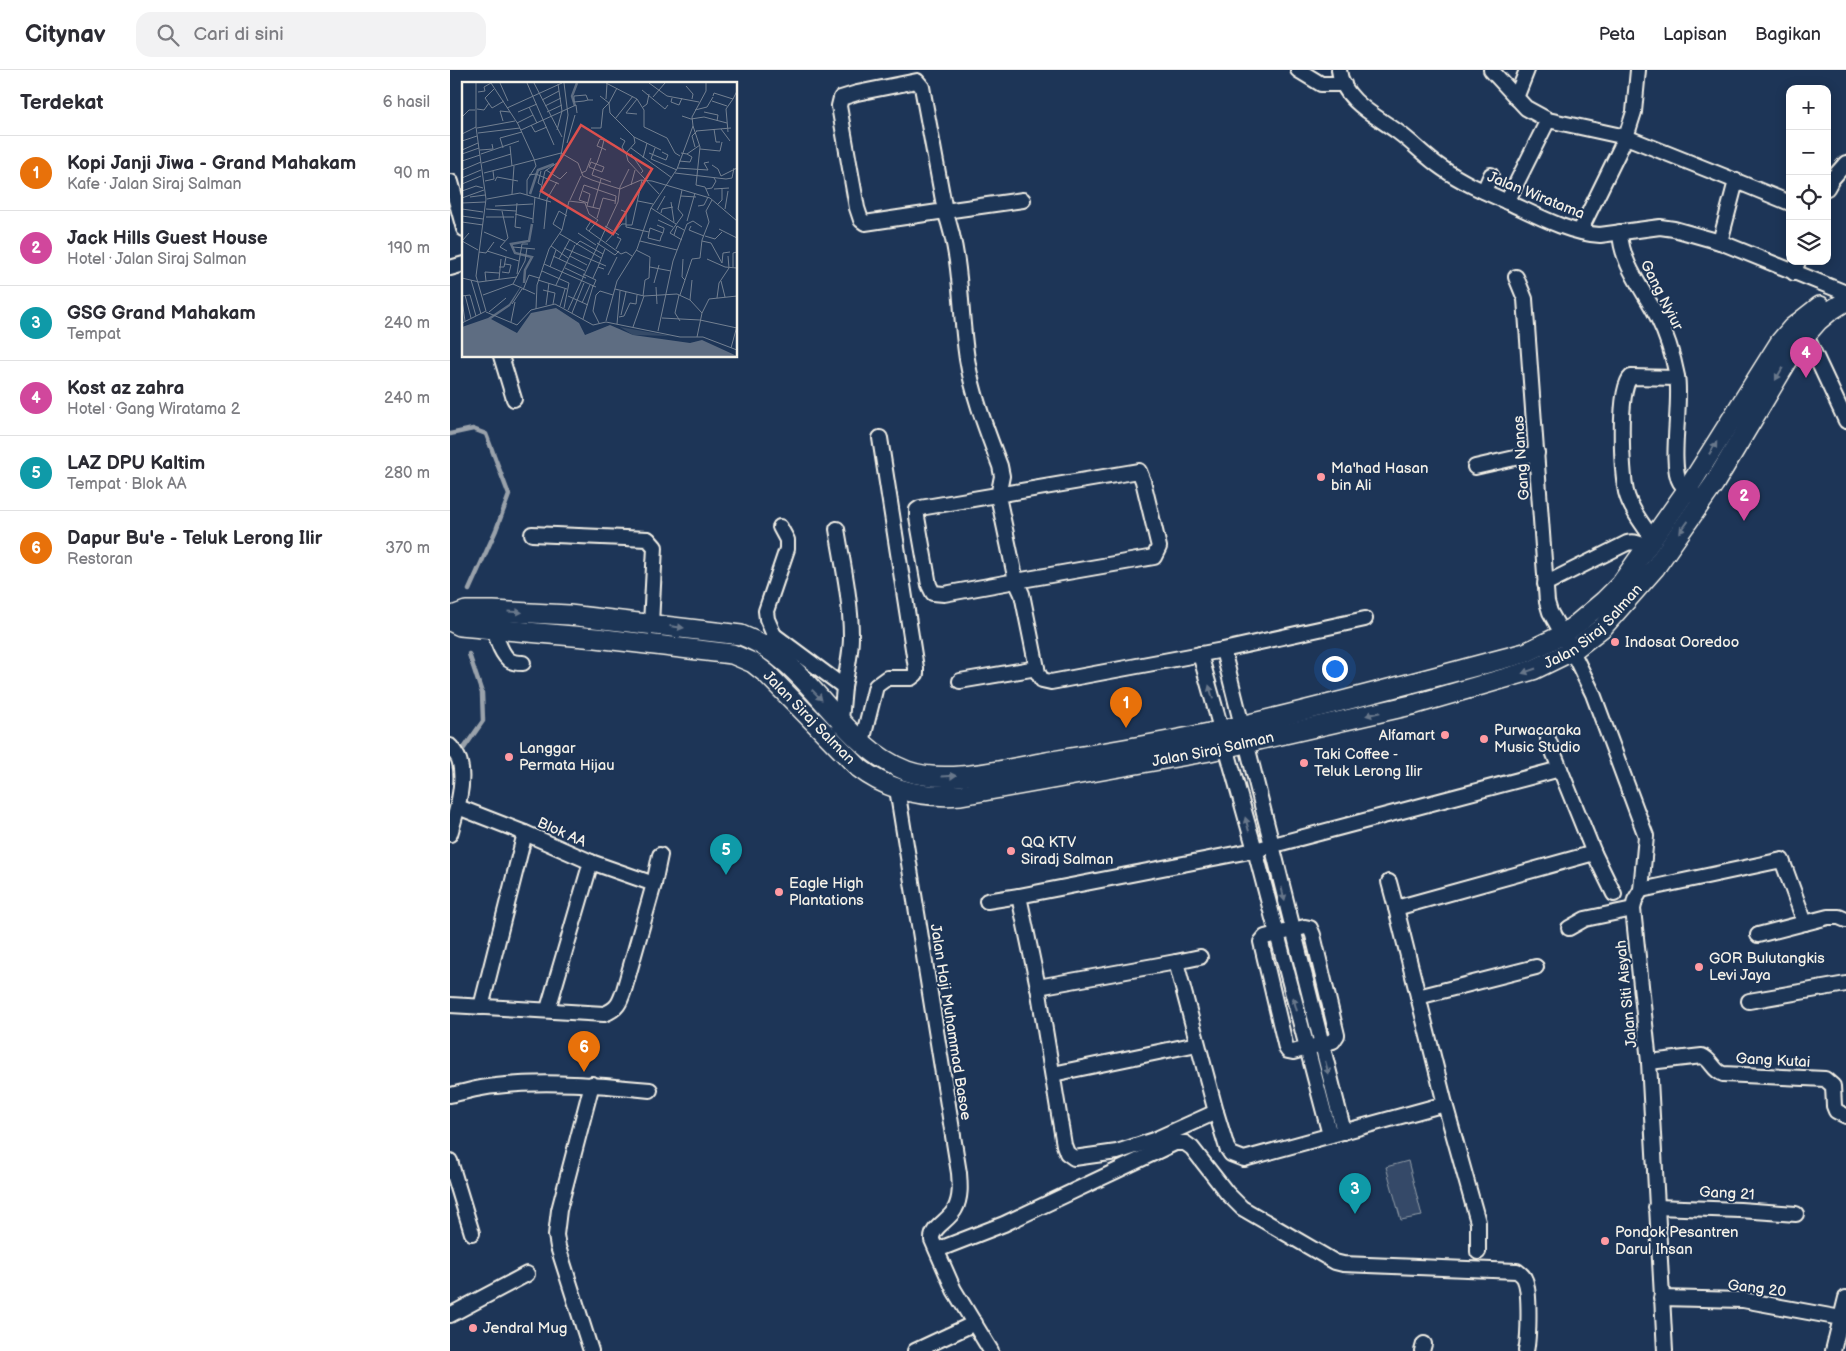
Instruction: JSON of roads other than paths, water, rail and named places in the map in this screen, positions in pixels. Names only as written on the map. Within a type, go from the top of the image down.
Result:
[{"type":"street","points":[[1298,70],[1321,84],[1344,84]]},
{"type":"street","name":"Jalan Wiratama","points":[[1339,70],[1344,84],[1354,98],[1441,168],[1462,181],[1507,202],[1551,221],[1580,231],[1600,235],[1660,227],[1674,229],[1796,267],[1845,294]]},
{"type":"street","points":[[1491,70],[1526,108],[1548,120],[1626,137],[1786,201]]},
{"type":"street","points":[[1516,98],[1527,70]]},
{"type":"street","points":[[1580,231],[1626,137],[1634,112],[1638,70]]},
{"type":"street","points":[[1023,200],[945,211],[865,223],[861,220],[857,208],[839,106],[842,98],[914,80],[920,83],[945,211],[959,269],[965,342],[972,386],[1000,466],[1002,476],[998,496],[1016,581],[1022,594],[1037,668],[1042,680],[1051,682],[1222,650],[1365,618]]},
{"type":"street","points":[[1507,202],[1548,120]]},
{"type":"street","points":[[1831,182],[1846,162]]},
{"type":"street","points":[[1484,191],[1491,175]]},
{"type":"street","points":[[1720,242],[1736,181]]},
{"type":"street","points":[[451,182],[462,222]]},
{"type":"street","name":"Gang Nyiur","points":[[1620,232],[1622,251],[1659,320],[1668,343],[1677,378],[1677,472],[1679,480],[1687,490]]},
{"type":"street","name":"Gang Nanas","points":[[1516,277],[1525,299],[1545,584],[1550,612],[1567,643]]},
{"type":"street","name":"Jalan Siraj Salman","points":[[1567,643],[1620,585],[1650,543],[1687,490],[1775,348],[1785,335],[1802,328],[1830,311],[1845,294]]},
{"type":"street","points":[[1802,328],[1846,421]]},
{"type":"street","name":"Jalan Siraj Salman","points":[[450,621],[460,626],[494,630],[605,639],[732,654],[753,663],[767,674],[832,742],[872,778],[917,795],[960,795],[1243,735],[1525,653],[1567,643],[1603,627],[1654,568],[1714,484],[1786,362],[1802,328]]},
{"type":"street","points":[[502,358],[514,399]]},
{"type":"street","points":[[1545,584],[1627,543],[1650,543],[1626,493],[1622,460],[1623,393],[1631,377],[1677,378]]},
{"type":"street","points":[[862,742],[876,686],[887,678],[911,678],[916,674],[880,438]]},
{"type":"street","points":[[1475,467],[1537,453]]},
{"type":"street","points":[[1139,471],[1143,480],[1159,547],[1154,557],[1016,581],[944,594],[933,593],[929,585],[917,510],[923,507],[1139,471]]},
{"type":"street","points":[[1687,490],[1704,499]]},
{"type":"street","points":[[780,527],[787,540],[788,549],[766,611],[770,641],[844,687]]},
{"type":"street","points":[[832,742],[841,720],[851,638],[848,591],[837,529]]},
{"type":"street","points":[[532,534],[648,538],[654,547],[651,624]]},
{"type":"street","name":"Jalan Siraj Salman","points":[[450,617],[466,611],[569,615],[741,635],[770,641],[787,663],[862,742],[878,756],[910,772],[931,776],[947,777],[1090,755],[1224,739]]},
{"type":"street","points":[[493,611],[494,630],[506,658],[513,662],[523,663]]},
{"type":"street","name":"Jalan Siti Aisyah","points":[[1567,643],[1593,694],[1646,836],[1641,890],[1635,900],[1633,909],[1649,1062],[1665,1351]]},
{"type":"street","points":[[1222,650],[1344,1132]]},
{"type":"street","points":[[1200,654],[1255,850],[1330,1136]]},
{"type":"street","points":[[960,681],[1037,668]]},
{"type":"street","points":[[1548,739],[1594,853],[1614,894]]},
{"type":"street","points":[[450,746],[460,764],[458,807],[450,834]]},
{"type":"street","points":[[987,901],[1255,850],[1560,769]]},
{"type":"street","name":"Jalan Haji Muhammad Basoe","points":[[897,789],[959,1173],[959,1195],[956,1207],[932,1235],[932,1240],[937,1250]]},
{"type":"street","name":"Blok AA","points":[[458,807],[526,833],[591,862],[654,884]]},
{"type":"street","points":[[481,1007],[526,833]]},
{"type":"street","points":[[1396,908],[1594,853]]},
{"type":"street","points":[[450,1005],[548,1009],[604,1014],[612,1011],[619,1005],[654,884],[660,854]]},
{"type":"street","points":[[1641,890],[1782,860],[1805,923]]},
{"type":"street","points":[[548,1009],[591,862]]},
{"type":"street","points":[[1389,882],[1445,1104],[1478,1222],[1478,1252]]},
{"type":"street","points":[[1019,896],[1038,987],[1064,1149],[1069,1155],[1074,1158],[1100,1156],[1132,1148],[1216,1112]]},
{"type":"street","points":[[1569,928],[1585,919],[1633,909]]},
{"type":"street","points":[[1758,934],[1839,916],[1846,920]]},
{"type":"street","points":[[1308,927],[1314,934],[1336,1029],[1334,1040],[1293,1052],[1288,1051],[1286,1048],[1261,942],[1265,937],[1276,934],[1308,927]]},
{"type":"street","points":[[1038,987],[1200,957]]},
{"type":"street","points":[[1176,962],[1216,1112],[1231,1154],[1244,1159],[1445,1104]]},
{"type":"street","points":[[1418,997],[1536,967]]},
{"type":"street","points":[[1289,982],[1304,977]]},
{"type":"street","points":[[1749,1001],[1846,984]]},
{"type":"street","points":[[1053,1074],[1197,1044]]},
{"type":"street","name":"Gang Kutai","points":[[1649,1062],[1702,1056],[1709,1060],[1718,1073],[1723,1074],[1825,1079],[1833,1086],[1836,1111],[1846,1116]]},
{"type":"street","points":[[450,1095],[494,1086],[528,1083],[592,1084],[650,1090]]},
{"type":"street","points":[[591,1351],[558,1247],[556,1235],[559,1210],[592,1084]]},
{"type":"street","points":[[991,1351],[954,1290],[937,1250],[1004,1224],[1180,1142],[1192,1148],[1227,1193],[1242,1208],[1335,1262],[1342,1264],[1517,1271],[1524,1277],[1527,1284],[1528,1329],[1526,1351]]},
{"type":"street","points":[[450,1161],[472,1233]]},
{"type":"street","name":"Gang 21","points":[[1656,1207],[1796,1214]]},
{"type":"street","points":[[450,1315],[527,1274]]},
{"type":"street","name":"Gang 20","points":[[1661,1298],[1743,1300],[1844,1320]]},
{"type":"street","points":[[1834,1351],[1844,1320],[1846,1298]]},
{"type":"street","points":[[915,1351],[975,1323]]},
{"type":"waterway","points":[[450,434],[473,429],[486,434],[509,495],[496,530],[469,590]]},
{"type":"waterway","points":[[462,751],[483,721],[482,693],[469,654]]},
{"type":"place","name":"Kost az zahra","points":[[1806,378]]},
{"type":"place","name":"Ma'had Hasan bin Ali","points":[[1321,477]]},
{"type":"place","name":"Jack Hills Guest House","points":[[1744,521]]},
{"type":"place","name":"Indosat Ooredoo","points":[[1615,642]]},
{"type":"place","name":"Kopi Janji Jiwa - Grand Mahakam","points":[[1126,728]]},
{"type":"place","name":"Alfamart","points":[[1445,735]]},
{"type":"place","name":"Purwacaraka Music Studio","points":[[1484,739]]},
{"type":"place","name":"Langgar Permata Hijau","points":[[509,757]]},
{"type":"place","name":"Taki Coffee - Teluk Lerong Ilir","points":[[1304,763]]},
{"type":"place","name":"QQ KTV Siradj Salman","points":[[1011,851]]},
{"type":"place","name":"LAZ DPU Kaltim","points":[[726,875]]},
{"type":"place","name":"Eagle High Plantations","points":[[779,892]]},
{"type":"place","name":"GOR Bulutangkis Levi Jaya","points":[[1699,967]]},
{"type":"place","name":"Dapur Bu'e - Teluk Lerong Ilir","points":[[584,1072]]},
{"type":"place","name":"GSG Grand Mahakam","points":[[1355,1214]]},
{"type":"place","name":"Pondok Pesantren Darul Ihsan","points":[[1605,1241]]},
{"type":"place","name":"Jendral Mug","points":[[473,1328]]}]
